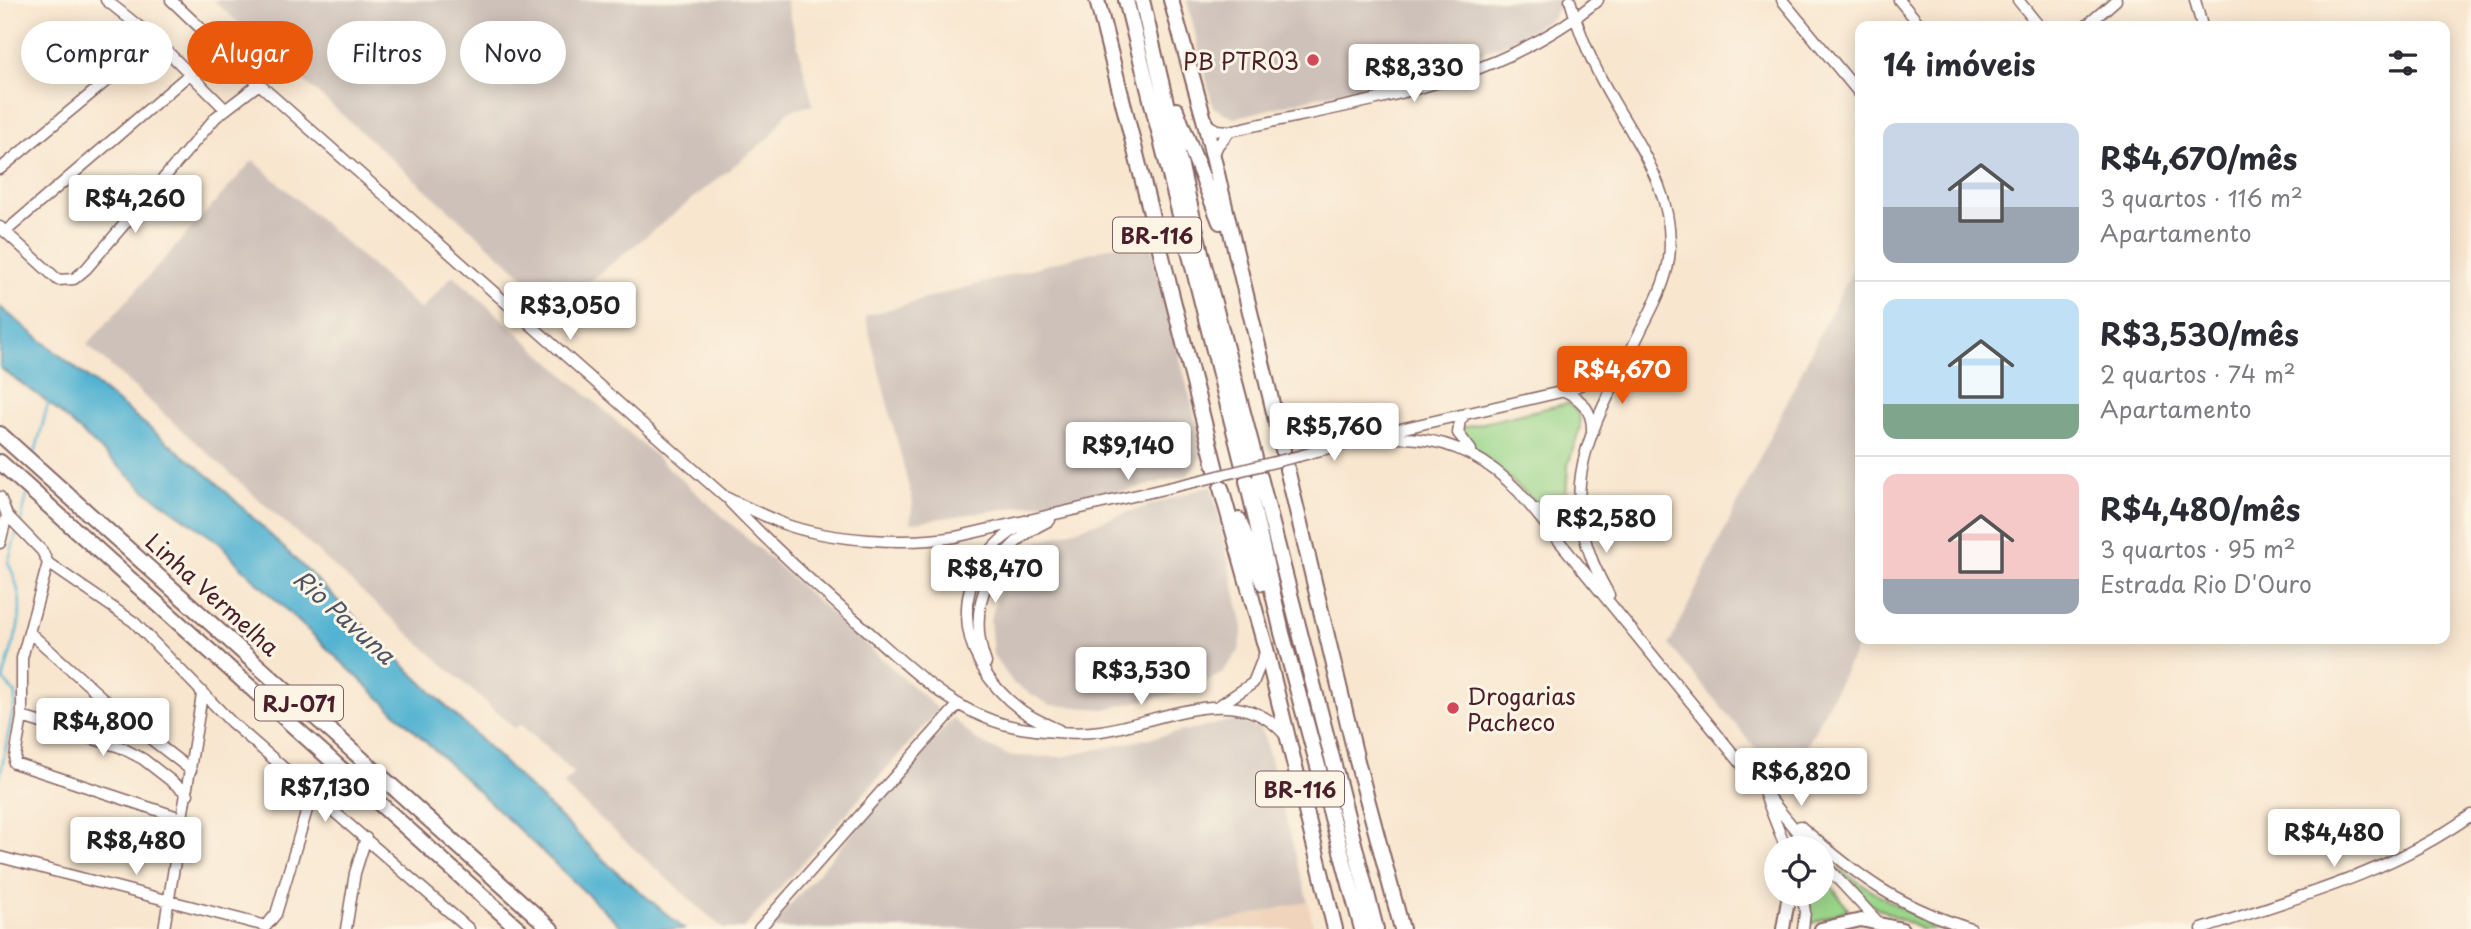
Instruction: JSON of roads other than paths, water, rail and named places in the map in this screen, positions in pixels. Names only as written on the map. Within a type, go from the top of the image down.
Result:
[{"type":"highway","name":"BR-116","points":[[1097,0],[1217,469]]},
{"type":"highway","name":"BR-116","points":[[1126,0],[1249,460],[1142,0]]},
{"type":"highway","name":"BR-116","points":[[1171,0],[1205,124],[1283,450]]},
{"type":"highway","points":[[1158,65],[1238,265]]},
{"type":"highway","name":"Linha Vermelha","points":[[0,433],[551,929]]},
{"type":"highway","name":"Linha Vermelha","points":[[0,462],[519,929]]},
{"type":"highway","name":"BR-116","points":[[1287,469],[1402,929]]},
{"type":"highway","name":"BR-116","points":[[1362,929],[1282,633],[1253,479],[1376,929]]},
{"type":"highway","name":"BR-116","points":[[1282,633],[1223,487],[1335,929]]},
{"type":"main road","points":[[1384,860],[1409,929]]},
{"type":"main road","points":[[1783,929],[1787,906]]},
{"type":"main road","points":[[1821,929],[1845,921],[1877,921],[1902,929]]},
{"type":"street","points":[[106,0],[132,21]]},
{"type":"street","points":[[1570,0],[1585,46],[1613,100],[1655,170],[1669,221],[1668,262],[1655,301],[1592,431],[1579,471],[1578,501],[1581,524],[1594,570],[1619,614]]},
{"type":"street","points":[[1205,124],[1217,130],[1230,131],[1387,95],[1479,69],[1527,48],[1575,19],[1598,0]]},
{"type":"street","points":[[1782,0],[1855,88]]},
{"type":"street","points":[[1899,0],[1917,21]]},
{"type":"street","points":[[2018,0],[2035,21]]},
{"type":"street","points":[[2092,21],[2116,0]]},
{"type":"street","points":[[2195,0],[2201,21]]},
{"type":"street","points":[[175,2],[194,21]]},
{"type":"street","points":[[173,57],[187,71]]},
{"type":"street","points":[[187,76],[3,229],[58,280],[74,279],[224,108],[258,84]]},
{"type":"street","points":[[0,169],[103,84]]},
{"type":"street","points":[[200,84],[224,108]]},
{"type":"street","points":[[260,84],[725,497],[835,603],[914,672],[958,705],[1009,726],[1066,733],[1104,730],[1218,706],[1239,706],[1260,712],[1288,738]]},
{"type":"street","points":[[1213,158],[1218,145],[1230,131]]},
{"type":"street","points":[[725,497],[807,530],[904,541],[955,537],[1194,482],[1470,411],[1565,391],[1623,368]]},
{"type":"street","points":[[1565,391],[1579,400],[1590,412],[1592,431]]},
{"type":"street","points":[[1470,411],[1460,420],[1458,433],[1476,454],[1504,475],[1763,791],[1835,858],[1886,894],[1915,910],[1971,929]]},
{"type":"street","points":[[1361,440],[1423,440],[1476,454]]},
{"type":"street","points":[[0,496],[11,518],[48,562],[134,622],[202,695],[469,929]]},
{"type":"street","points":[[1531,507],[1546,514],[1559,515],[1578,501]]},
{"type":"street","points":[[992,679],[979,628],[979,607],[985,584],[1011,546],[1033,529],[1069,511]]},
{"type":"street","points":[[0,543],[11,518]]},
{"type":"street","points":[[1036,518],[998,543],[978,569],[969,590],[965,611],[968,636],[992,679],[1020,709],[1066,733]]},
{"type":"street","points":[[48,562],[22,658],[22,717],[14,763],[184,819]]},
{"type":"street","points":[[29,632],[134,726],[191,770]]},
{"type":"street","points":[[1218,706],[1253,683],[1261,670],[1266,649]]},
{"type":"street","points":[[164,929],[184,819],[202,695]]},
{"type":"street","points":[[759,929],[958,705]]},
{"type":"street","points":[[22,717],[120,747],[143,759],[188,794]]},
{"type":"street","points":[[1763,791],[1781,836]]},
{"type":"street","points":[[3,858],[168,901],[255,927],[266,926],[276,914],[312,793]]},
{"type":"street","points":[[1786,814],[1802,836]]},
{"type":"street","points":[[2202,929],[2379,869],[2430,843],[2471,815]]},
{"type":"street","points":[[346,929],[355,873],[366,838]]},
{"type":"street","points":[[1834,875],[1877,921]]},
{"type":"street","points":[[1803,929],[1804,906]]},
{"type":"water","name":"Rio Pavuna","points":[[0,307],[214,480],[610,866],[684,929],[624,929],[239,565],[221,544],[146,491],[49,403],[0,368]]},
{"type":"waterway","points":[[34,457],[49,400]]},
{"type":"waterway","points":[[20,526],[27,495]]},
{"type":"waterway","points":[[0,777],[16,694],[3,680],[19,621],[19,595],[8,562],[17,532]]},
{"type":"place","name":"PB PTR03","points":[[1313,60]]},
{"type":"place","name":"Drogarias Pacheco","points":[[1453,708]]}]
